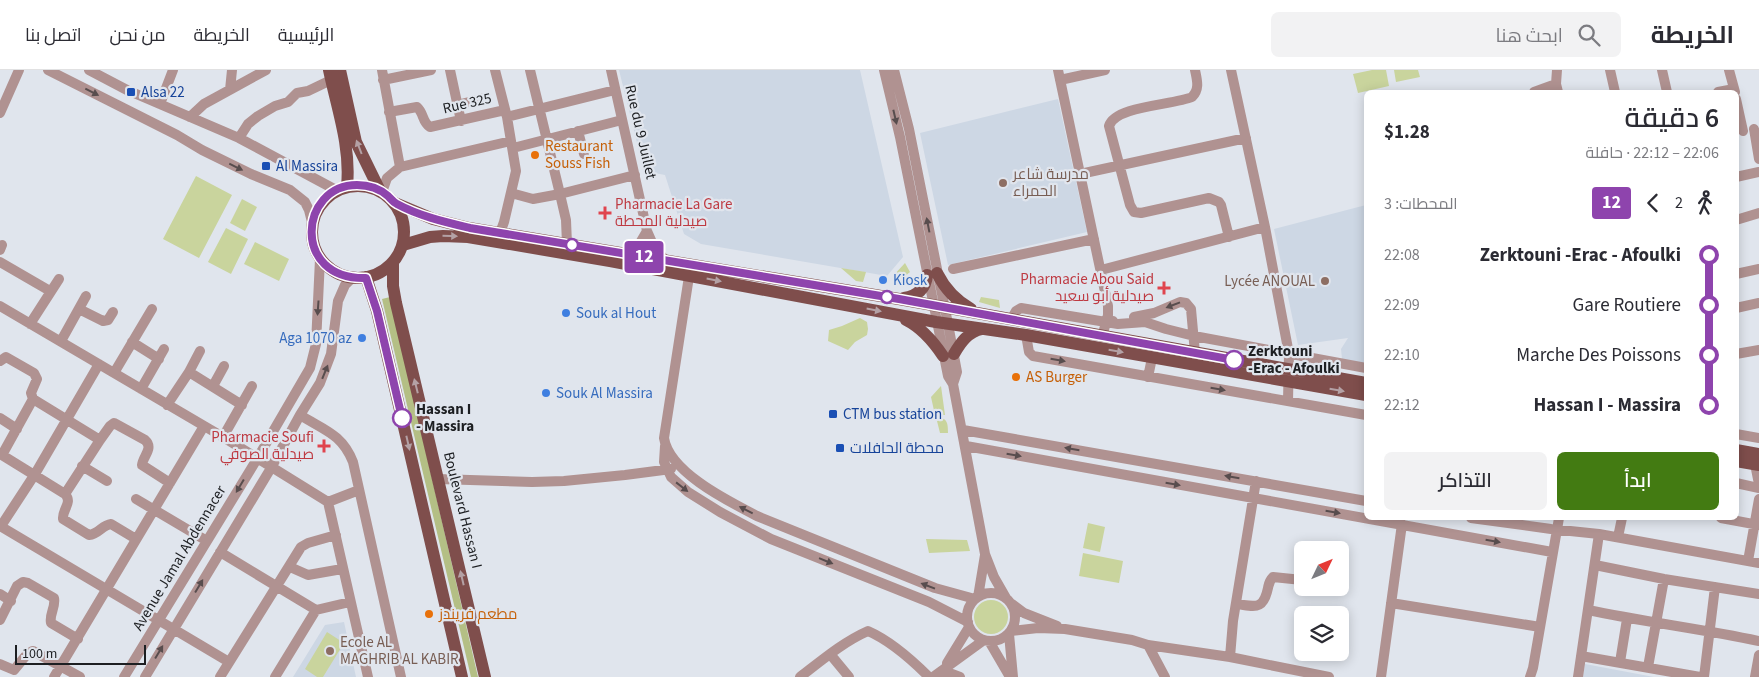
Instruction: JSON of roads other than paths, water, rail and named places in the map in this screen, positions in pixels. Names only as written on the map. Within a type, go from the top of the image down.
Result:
[{"type":"main road","points":[[333,73],[347,156],[341,188]]},
{"type":"main road","points":[[333,73],[356,142],[381,191]]},
{"type":"main road","points":[[395,203],[402,216],[405,230],[403,245],[392,263],[385,270],[366,278],[352,278],[340,275],[320,259],[314,248],[311,235],[315,213],[322,202],[341,188],[364,185],[381,191],[395,203],[424,216],[452,224],[665,260],[690,270],[897,315],[1026,335],[1152,358],[1364,383]]},
{"type":"main road","points":[[403,245],[430,237],[468,237],[899,299],[1195,353],[1364,394]]},
{"type":"main road","name":"Boulevard Hassan I","points":[[392,263],[394,295],[485,677]]},
{"type":"main road","points":[[899,299],[913,296],[919,292],[932,274],[955,299],[983,314]]},
{"type":"main road","points":[[366,278],[377,311],[462,677]]},
{"type":"main road","points":[[897,315],[922,330],[936,346],[948,355],[970,333],[982,329]]},
{"type":"main road","points":[[1739,455],[1758,461]]},
{"type":"street","points":[[0,113],[19,70]]},
{"type":"street","points":[[48,70],[177,135],[202,150],[251,174],[290,190],[305,202],[312,222]]},
{"type":"street","points":[[89,70],[127,90],[239,138],[341,188]]},
{"type":"street","points":[[160,104],[173,70]]},
{"type":"street","points":[[230,90],[232,70]]},
{"type":"street","points":[[190,117],[204,104],[266,70]]},
{"type":"street","points":[[400,167],[382,75],[431,70]]},
{"type":"street","points":[[450,70],[462,121]]},
{"type":"street","points":[[495,70],[506,114],[516,171],[500,233]]},
{"type":"street","points":[[530,70],[566,220],[567,244]]},
{"type":"street","name":"Rue du 9 Juillet","points":[[611,70],[647,231],[654,248],[665,260]]},
{"type":"street","points":[[884,70],[932,274],[948,355],[957,374],[954,384],[985,554],[994,577],[1016,617],[1010,633],[1014,677]]},
{"type":"street","points":[[894,70],[909,130],[932,274]]},
{"type":"street","points":[[1102,337],[1108,311],[1059,75],[1105,70]]},
{"type":"street","points":[[1195,70],[1198,85],[1196,94],[1192,97],[1124,113],[1113,119],[1109,126],[1130,206],[1134,212],[1141,213],[1209,198],[1219,202],[1221,205],[1229,237]]},
{"type":"street","points":[[1231,70],[1265,227],[1289,354],[1288,401]]},
{"type":"street","points":[[1557,70],[1557,88]]},
{"type":"street","points":[[1610,70],[1615,90]]},
{"type":"street","points":[[1662,70],[1667,90]]},
{"type":"street","points":[[1729,70],[1734,90]]},
{"type":"street","points":[[239,138],[248,124],[258,116],[275,106],[288,102],[297,93],[308,91],[333,73]]},
{"type":"street","name":"Rue 325","points":[[389,112],[417,107],[422,113],[424,122],[430,127],[539,110],[616,90]]},
{"type":"street","points":[[457,105],[485,98]]},
{"type":"street","points":[[381,191],[387,178],[400,167],[512,144],[546,140],[622,120]]},
{"type":"street","points":[[1739,131],[1756,128],[1759,159]]},
{"type":"street","points":[[578,132],[584,154]]},
{"type":"street","points":[[1080,174],[1246,138]]},
{"type":"street","points":[[1739,176],[1759,172]]},
{"type":"street","points":[[511,193],[533,199],[635,175]]},
{"type":"street","points":[[1739,219],[1759,213]]},
{"type":"street","points":[[1101,270],[1265,227]]},
{"type":"street","points":[[628,254],[640,243],[647,231]]},
{"type":"street","points":[[953,269],[1094,239]]},
{"type":"street","name":"Avenue Jamal Abdennacer","points":[[124,677],[257,459],[310,368],[316,344],[320,259]]},
{"type":"street","points":[[0,262],[50,291]]},
{"type":"street","points":[[1739,273],[1759,269]]},
{"type":"street","points":[[690,270],[664,428],[665,445],[663,454],[666,470],[676,482],[705,503],[771,539],[929,602],[954,614],[968,625],[978,637],[986,641],[1010,677]]},
{"type":"street","points":[[145,677],[320,383],[331,354],[338,301],[345,285],[352,278]]},
{"type":"street","points":[[30,324],[58,279]]},
{"type":"street","points":[[61,341],[86,296]]},
{"type":"street","points":[[1106,322],[1154,313],[1180,302],[1186,303],[1191,309],[1195,353]]},
{"type":"street","points":[[1739,307],[1759,303]]},
{"type":"street","points":[[0,306],[204,426],[328,502],[368,677]]},
{"type":"street","points":[[1011,320],[1016,311],[1021,308],[1121,324],[1146,322],[1194,336],[1364,368]]},
{"type":"street","points":[[79,309],[103,322],[108,320],[113,312]]},
{"type":"street","points":[[114,373],[152,310]]},
{"type":"street","points":[[1154,313],[1155,325]]},
{"type":"street","points":[[1026,335],[1029,352],[1034,356],[1364,415]]},
{"type":"street","points":[[132,342],[159,359]]},
{"type":"street","points":[[141,389],[164,349]]},
{"type":"street","points":[[1739,353],[1759,350]]},
{"type":"street","points":[[167,405],[189,372],[200,351]]},
{"type":"street","points":[[0,361],[6,357],[37,375],[31,392],[33,399],[100,440]]},
{"type":"street","points":[[1148,377],[1152,358]]},
{"type":"street","points":[[99,364],[1,526],[229,662]]},
{"type":"street","points":[[213,386],[224,366]]},
{"type":"street","points":[[189,372],[242,404]]},
{"type":"street","points":[[222,437],[252,386]]},
{"type":"street","points":[[33,399],[1,454],[65,494],[69,501],[63,515],[65,520],[89,535],[96,534],[107,524],[111,524],[136,539]]},
{"type":"street","points":[[300,414],[334,435],[347,449],[352,462],[401,677]]},
{"type":"street","points":[[0,418],[17,429]]},
{"type":"street","points":[[65,494],[82,466],[114,423],[149,443],[142,465],[170,483]]},
{"type":"street","points":[[54,677],[204,426]]},
{"type":"street","points":[[963,430],[1364,501]]},
{"type":"street","points":[[1739,433],[1759,438]]},
{"type":"street","points":[[665,445],[679,467],[690,475],[736,505],[776,524],[935,588],[976,598],[992,593],[1008,600],[1024,613],[1065,629]]},
{"type":"street","points":[[966,446],[1364,517]]},
{"type":"street","points":[[1758,461],[1759,484]]},
{"type":"street","points":[[82,466],[107,482]]},
{"type":"street","points":[[438,479],[532,482],[564,481],[626,476],[679,467]]},
{"type":"street","points":[[1230,656],[1236,604],[1256,481]]},
{"type":"street","points":[[1739,484],[1759,488]]},
{"type":"street","points":[[328,502],[359,490]]},
{"type":"street","points":[[136,499],[207,542]]},
{"type":"street","points":[[1748,561],[1757,524],[1759,499]]},
{"type":"street","points":[[1379,520],[1552,552]]},
{"type":"street","points":[[1485,520],[1599,534],[1759,563]]},
{"type":"street","points":[[1532,674],[1558,520]]},
{"type":"street","points":[[1618,537],[1622,520]]},
{"type":"street","points":[[1733,520],[1757,524]]},
{"type":"street","points":[[771,539],[776,524]]},
{"type":"street","points":[[1381,677],[1402,524]]},
{"type":"street","points":[[1578,677],[1599,534]]},
{"type":"street","points":[[220,677],[301,547],[336,535]]},
{"type":"street","points":[[220,552],[316,610]]},
{"type":"street","points":[[939,672],[968,625],[968,610],[976,598],[985,554]]},
{"type":"street","points":[[1595,565],[1759,594]]},
{"type":"street","points":[[290,567],[308,575],[342,569]]},
{"type":"street","points":[[1236,604],[1260,605],[1265,600],[1270,580],[1273,577],[1294,579]]},
{"type":"street","points":[[1648,667],[1664,578]]},
{"type":"street","points":[[0,620],[17,586],[23,582],[28,582],[54,598],[50,618],[51,623],[78,639]]},
{"type":"street","points":[[1704,677],[1715,586]]},
{"type":"street","points":[[0,594],[11,601]]},
{"type":"street","points":[[275,677],[316,610],[350,602]]},
{"type":"street","points":[[1391,603],[1540,627]]},
{"type":"street","points":[[1588,610],[1657,623],[1709,630],[1759,641]]},
{"type":"street","points":[[1620,662],[1627,618]]},
{"type":"street","points":[[939,672],[986,641],[1003,638],[1010,633],[1038,628],[1065,629],[1132,640],[1148,645],[1230,656],[1329,677]]},
{"type":"street","points":[[800,677],[830,654],[868,631],[882,637],[929,677]]},
{"type":"street","points":[[1148,645],[1166,677]]},
{"type":"street","points":[[0,664],[14,670],[28,653],[33,651],[80,677]]},
{"type":"street","points":[[830,654],[849,677]]},
{"type":"street","points":[[1755,677],[1759,654]]},
{"type":"street","points":[[1581,656],[1700,677]]},
{"type":"street","points":[[939,672],[960,677]]},
{"type":"place","name":"Alsa 22","points":[[131,92]]},
{"type":"place","name":"Restaurant Souss Fish","points":[[535,155]]},
{"type":"place","name":"Al Massira","points":[[266,166]]},
{"type":"place","name":"مدرسة شاعر الحمراء","points":[[1003,183]]},
{"type":"place","name":"Pharmacie La Gare صيدلية المحطة","points":[[605,213]]},
{"type":"place","name":"Kiosk","points":[[883,280]]},
{"type":"place","name":"Lycée ANOUAL","points":[[1325,281]]},
{"type":"place","name":"Pharmacie Abou Said صيدلية أبو سعيد","points":[[1164,288]]},
{"type":"place","name":"Souk al Hout","points":[[566,313]]},
{"type":"place","name":"Aga 1070 az","points":[[362,338]]},
{"type":"place","name":"Zerktouni -Erac - Afoulki","points":[[1234,360]]},
{"type":"place","name":"AS Burger","points":[[1016,377]]},
{"type":"place","name":"Souk Al Massira","points":[[546,393]]},
{"type":"place","name":"CTM bus station","points":[[833,414]]},
{"type":"place","name":"Hassan I - Massira","points":[[402,418]]},
{"type":"place","name":"Pharmacie Soufi صيدلية الصوفي","points":[[324,446]]},
{"type":"place","name":"محطة الحافلات","points":[[840,448]]},
{"type":"place","name":"مطعم فريندز","points":[[429,614]]},
{"type":"place","name":"Ecole AL MAGHRIB AL KABIR","points":[[330,651]]}]
